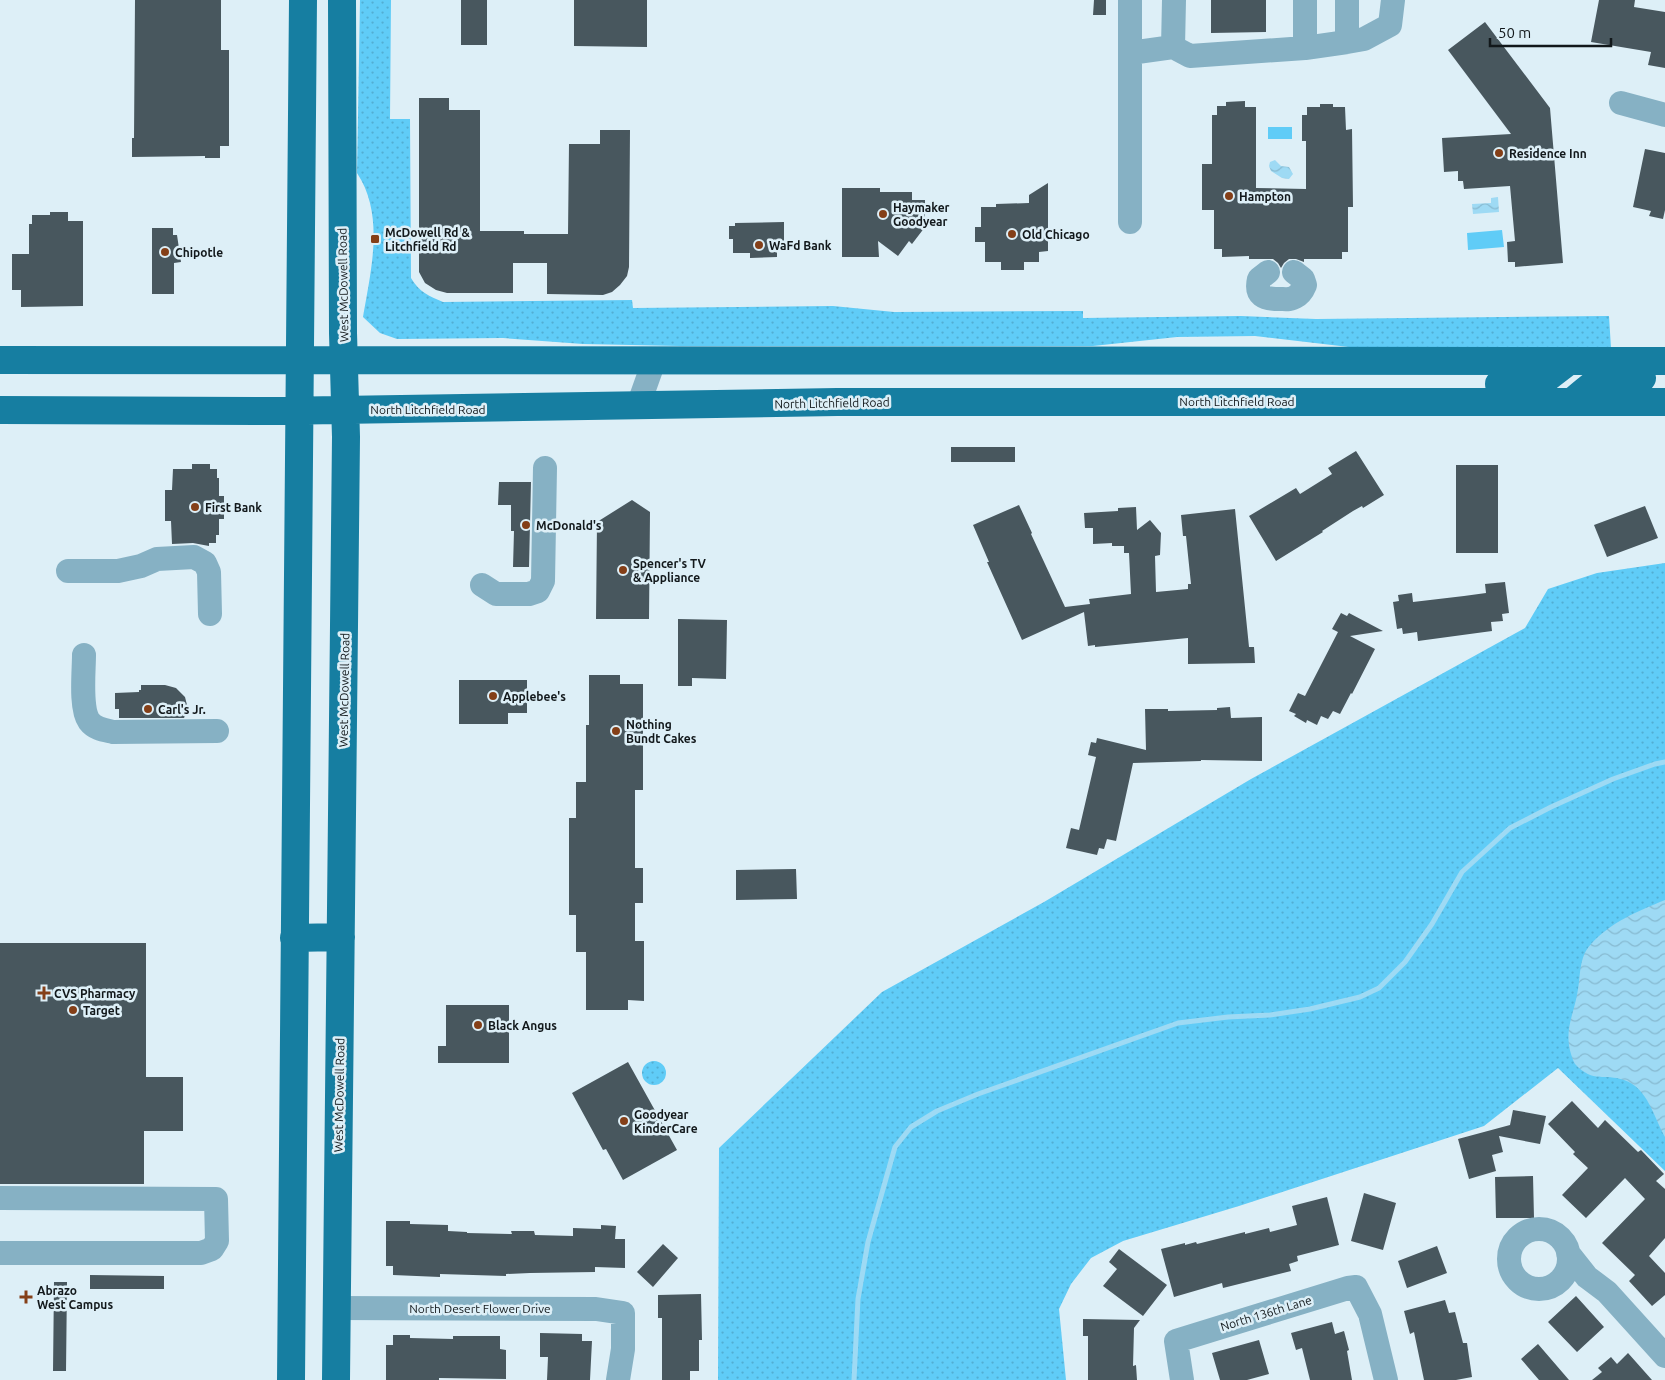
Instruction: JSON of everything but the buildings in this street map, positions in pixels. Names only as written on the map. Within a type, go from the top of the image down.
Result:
[{"type":"main road","points":[[291,1380],[303,0]]},
{"type":"main road","name":"West McDowell Road","points":[[336,1380],[346,410],[343,333],[342,0]]},
{"type":"main road","points":[[0,360],[1665,361]]},
{"type":"main road","points":[[1128,401],[1129,361]]},
{"type":"main road","points":[[1440,402],[1480,384],[1526,384],[1543,381],[1568,361]]},
{"type":"main road","points":[[1572,402],[1594,384],[1601,381],[1644,378],[1665,366]]},
{"type":"main road","name":"North Litchfield Road","points":[[0,410],[346,410],[837,402],[1665,402]]},
{"type":"main road","points":[[294,938],[341,937]]},
{"type":"street","points":[[1130,0],[1130,222]]},
{"type":"street","points":[[1173,47],[1174,0]]},
{"type":"street","points":[[1305,0],[1305,48]]},
{"type":"street","points":[[1346,42],[1347,0]]},
{"type":"street","points":[[1130,53],[1173,47],[1190,56],[1305,48],[1364,39],[1390,24],[1392,0]]},
{"type":"street","points":[[1621,102],[1665,115]]},
{"type":"street","points":[[1268,272],[1258,279],[1258,292],[1268,299],[1292,299],[1302,291],[1305,285],[1300,276],[1294,272]]},
{"type":"street","points":[[638,406],[654,360]]},
{"type":"street","points":[[482,585],[494,580],[543,581],[545,468]]},
{"type":"street","points":[[68,571],[118,571],[141,566],[157,559],[194,557],[205,563],[209,572],[210,614]]},
{"type":"street","points":[[84,655],[84,706],[88,720],[100,730],[113,732],[217,730]]},
{"type":"street","points":[[0,1198],[216,1199],[217,1241],[212,1250],[202,1253],[0,1253]]},
{"type":"street","points":[[1587,1277],[1558,1282],[1544,1289],[1534,1289],[1516,1279],[1511,1270],[1511,1249],[1516,1240],[1524,1233],[1533,1230],[1542,1229],[1558,1236],[1564,1243],[1568,1253],[1587,1277],[1607,1292],[1665,1356]]},
{"type":"street","points":[[1558,1282],[1568,1269],[1568,1253]]},
{"type":"street","name":"North 136th Lane","points":[[1182,1380],[1176,1341],[1356,1287],[1370,1314],[1386,1380]]},
{"type":"street","name":"North Desert Flower Drive","points":[[337,1308],[596,1309],[623,1314],[623,1349],[618,1380]]},
{"type":"shaded area","points":[[360,0],[391,0],[390,119],[410,119],[411,278],[421,290],[443,302],[632,300],[633,308],[833,306],[894,312],[1083,311],[1083,318],[1241,316],[1316,319],[1609,316],[1611,348],[1349,347],[1255,336],[1177,337],[1093,346],[680,346],[583,344],[503,338],[397,339],[380,333],[363,317],[374,243],[371,207],[366,189],[357,173]]},
{"type":"shaded area","points":[[1268,127],[1292,127],[1292,139],[1268,139]]},
{"type":"shaded area","points":[[1502,230],[1504,247],[1468,250],[1467,233]]},
{"type":"shaded area","points":[[1665,563],[1665,1171],[1558,1068],[1484,1126],[1239,1206],[1123,1241],[1091,1258],[1071,1284],[1059,1309],[1066,1380],[718,1380],[719,1148],[882,992],[1044,902],[1251,779],[1525,628],[1548,589],[1597,573]]},
{"type":"shaded area","points":[[654,1061],[662,1065],[666,1073],[662,1081],[654,1085],[646,1081],[642,1073],[646,1065]]},
{"type":"water","points":[[1275,160],[1281,166],[1289,167],[1293,174],[1289,179],[1282,178],[1271,171],[1270,162]]},
{"type":"water","points":[[1498,197],[1499,212],[1473,214],[1472,204],[1491,203],[1491,198]]},
{"type":"water","points":[[1665,900],[1665,1137],[1649,1104],[1639,1090],[1624,1080],[1594,1076],[1582,1070],[1573,1060],[1568,1038],[1582,962],[1587,949],[1599,936],[1616,923]]},
{"type":"waterway","points":[[854,1380],[858,1299],[868,1242],[895,1147],[911,1127],[937,1111],[978,1094],[1178,1023],[1228,1017],[1270,1015],[1310,1009],[1360,997],[1379,988],[1405,962],[1432,924],[1462,872],[1510,828],[1613,779],[1665,762]]},
{"type":"place","name":"Residence Inn","points":[[1499,153]]},
{"type":"place","name":"Hampton","points":[[1229,196]]},
{"type":"place","name":"Haymaker Goodyear","points":[[883,214]]},
{"type":"place","name":"Old Chicago","points":[[1012,234]]},
{"type":"place","name":"McDowell Rd & Litchfield Rd","points":[[375,239]]},
{"type":"place","name":"WaFd Bank","points":[[759,245]]},
{"type":"place","name":"Chipotle","points":[[165,252]]},
{"type":"place","name":"First Bank","points":[[195,507]]},
{"type":"place","name":"McDonald's","points":[[526,525]]},
{"type":"place","name":"Spencer's TV & Appliance","points":[[623,570]]},
{"type":"place","name":"Applebee's","points":[[493,696]]},
{"type":"place","name":"Carl's Jr.","points":[[148,709]]},
{"type":"place","name":"Nothing Bundt Cakes","points":[[616,731]]},
{"type":"place","name":"CVS Pharmacy","points":[[44,993]]},
{"type":"place","name":"Target","points":[[73,1010]]},
{"type":"place","name":"Black Angus","points":[[478,1025]]},
{"type":"place","name":"Goodyear KinderCare","points":[[624,1121]]},
{"type":"place","name":"Abrazo West Campus","points":[[26,1297]]}]
